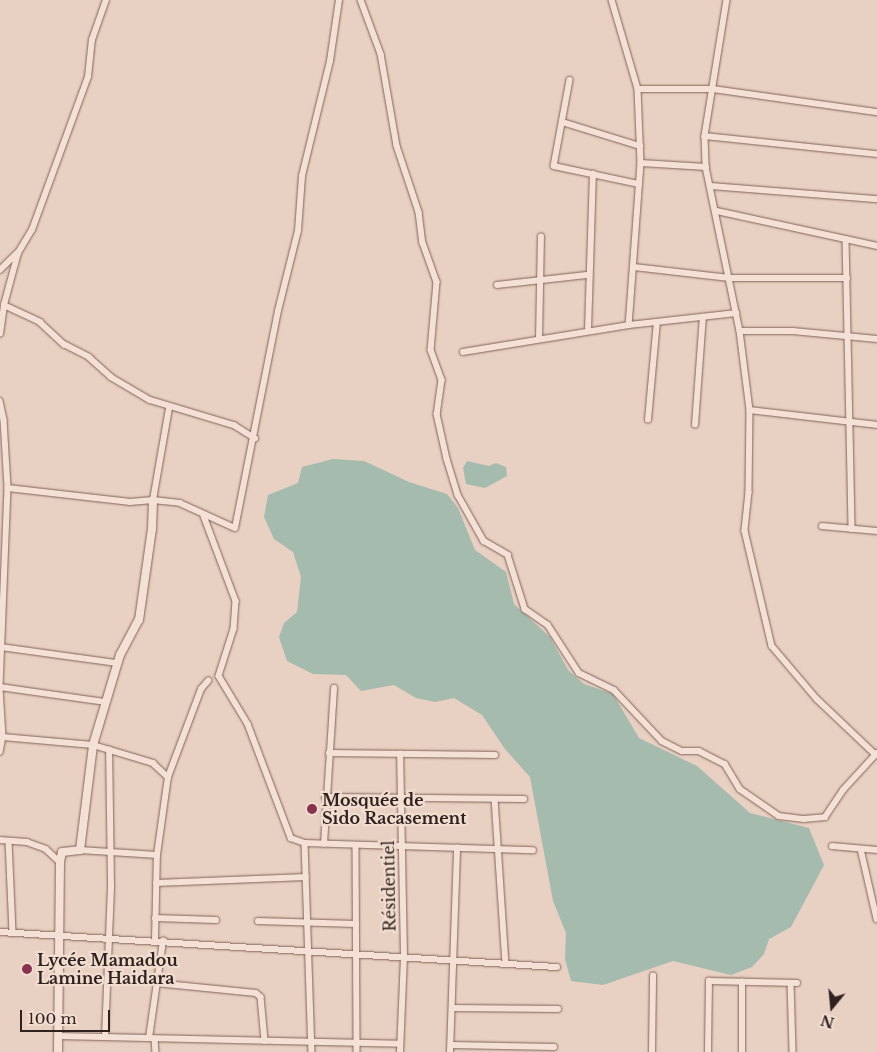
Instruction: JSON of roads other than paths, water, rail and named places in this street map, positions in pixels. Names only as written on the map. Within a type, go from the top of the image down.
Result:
[{"type":"street","points":[[0,270],[18,253],[32,230],[88,77],[92,40],[106,0]]},
{"type":"street","points":[[8,488],[130,502],[152,500],[180,503],[204,516],[235,528],[255,438],[278,311],[298,231],[302,176],[330,61],[339,0]]},
{"type":"street","points":[[361,0],[381,54],[397,146],[419,212],[423,243],[437,282],[431,350],[442,380],[436,414],[458,495],[484,541],[508,555],[525,608],[548,625],[579,673],[614,690],[662,742],[682,751],[699,751],[725,764],[740,788],[779,816],[804,819],[826,817],[843,790],[876,754],[817,699],[772,646],[745,531],[749,492],[750,410],[740,331],[717,211],[706,167],[705,136],[727,0]]},
{"type":"street","points":[[612,0],[638,89],[641,162],[629,325]]},
{"type":"street","points":[[570,80],[554,166],[639,184]]},
{"type":"street","points":[[638,89],[713,90],[877,112]]},
{"type":"street","points":[[562,122],[640,146]]},
{"type":"street","points":[[705,136],[877,154]]},
{"type":"street","points":[[641,162],[706,167]]},
{"type":"street","points":[[588,331],[588,275],[593,174]]},
{"type":"street","points":[[711,186],[877,199]]},
{"type":"street","points":[[717,211],[877,246]]},
{"type":"street","points":[[539,339],[541,237]]},
{"type":"street","points":[[846,239],[852,529]]},
{"type":"street","points":[[0,334],[4,305],[18,253]]},
{"type":"street","points":[[634,266],[729,278],[847,278]]},
{"type":"street","points":[[497,285],[588,275]]},
{"type":"street","points":[[4,305],[40,322],[64,344],[89,357],[111,377],[169,408],[212,418],[255,438]]},
{"type":"street","points":[[462,352],[629,325],[736,313]]},
{"type":"street","points":[[695,425],[703,317]]},
{"type":"street","points":[[648,420],[657,322]]},
{"type":"street","points":[[740,331],[792,331],[877,339]]},
{"type":"street","points":[[0,401],[4,420],[8,488],[0,686],[3,737],[0,752]]},
{"type":"street","points":[[80,850],[93,745],[117,663],[139,620],[144,600],[152,500],[169,408]]},
{"type":"street","points":[[750,410],[877,425]]},
{"type":"street","points":[[204,516],[236,601],[234,629],[219,676],[248,724],[267,768],[274,798],[291,838],[324,844],[533,850]]},
{"type":"street","points":[[822,526],[877,531]]},
{"type":"street","points":[[1,648],[117,663]]},
{"type":"street","points":[[155,940],[156,855],[168,777],[201,689],[208,681]]},
{"type":"street","points":[[0,686],[106,702]]},
{"type":"street","points":[[324,844],[325,797],[334,688]]},
{"type":"street","points":[[3,737],[93,745],[153,763],[168,777]]},
{"type":"street","points":[[105,1037],[109,938],[109,750]]},
{"type":"street","points":[[329,753],[495,755]]},
{"type":"street","name":"Résidentiel","points":[[400,754],[404,957],[400,1052]]},
{"type":"street","points":[[325,797],[524,799]]},
{"type":"street","points":[[495,799],[506,964]]},
{"type":"street","points":[[0,840],[28,842],[46,849],[60,862]]},
{"type":"street","points":[[8,841],[13,932]]},
{"type":"street","points":[[305,842],[312,1052]]},
{"type":"street","points":[[356,845],[357,1052]]},
{"type":"street","points":[[832,846],[877,850]]},
{"type":"street","points":[[450,1052],[455,961],[457,848]]},
{"type":"street","points":[[861,849],[875,897],[877,918]]},
{"type":"street","points":[[58,1052],[60,862],[62,852],[80,850],[156,855]]},
{"type":"street","points":[[156,883],[306,877]]},
{"type":"street","points":[[155,918],[216,920]]},
{"type":"street","points":[[258,920],[356,924]]},
{"type":"street","points":[[0,932],[557,966]]},
{"type":"street","points":[[156,1052],[152,1038],[156,983],[163,941]]},
{"type":"street","points":[[652,1052],[653,976]]},
{"type":"street","points":[[708,1052],[709,981],[794,983],[793,1052]]},
{"type":"street","points":[[742,982],[742,1052]]},
{"type":"street","points":[[156,983],[256,993],[261,997],[265,1041]]},
{"type":"street","points":[[453,1008],[558,1008]]},
{"type":"street","points":[[58,1036],[400,1044]]},
{"type":"street","points":[[451,1045],[554,1047]]},
{"type":"place","name":"Mosquée de Sido Racasement","points":[[312,809]]},
{"type":"place","name":"Lycée Mamadou Lamine Haidara","points":[[27,969]]}]
